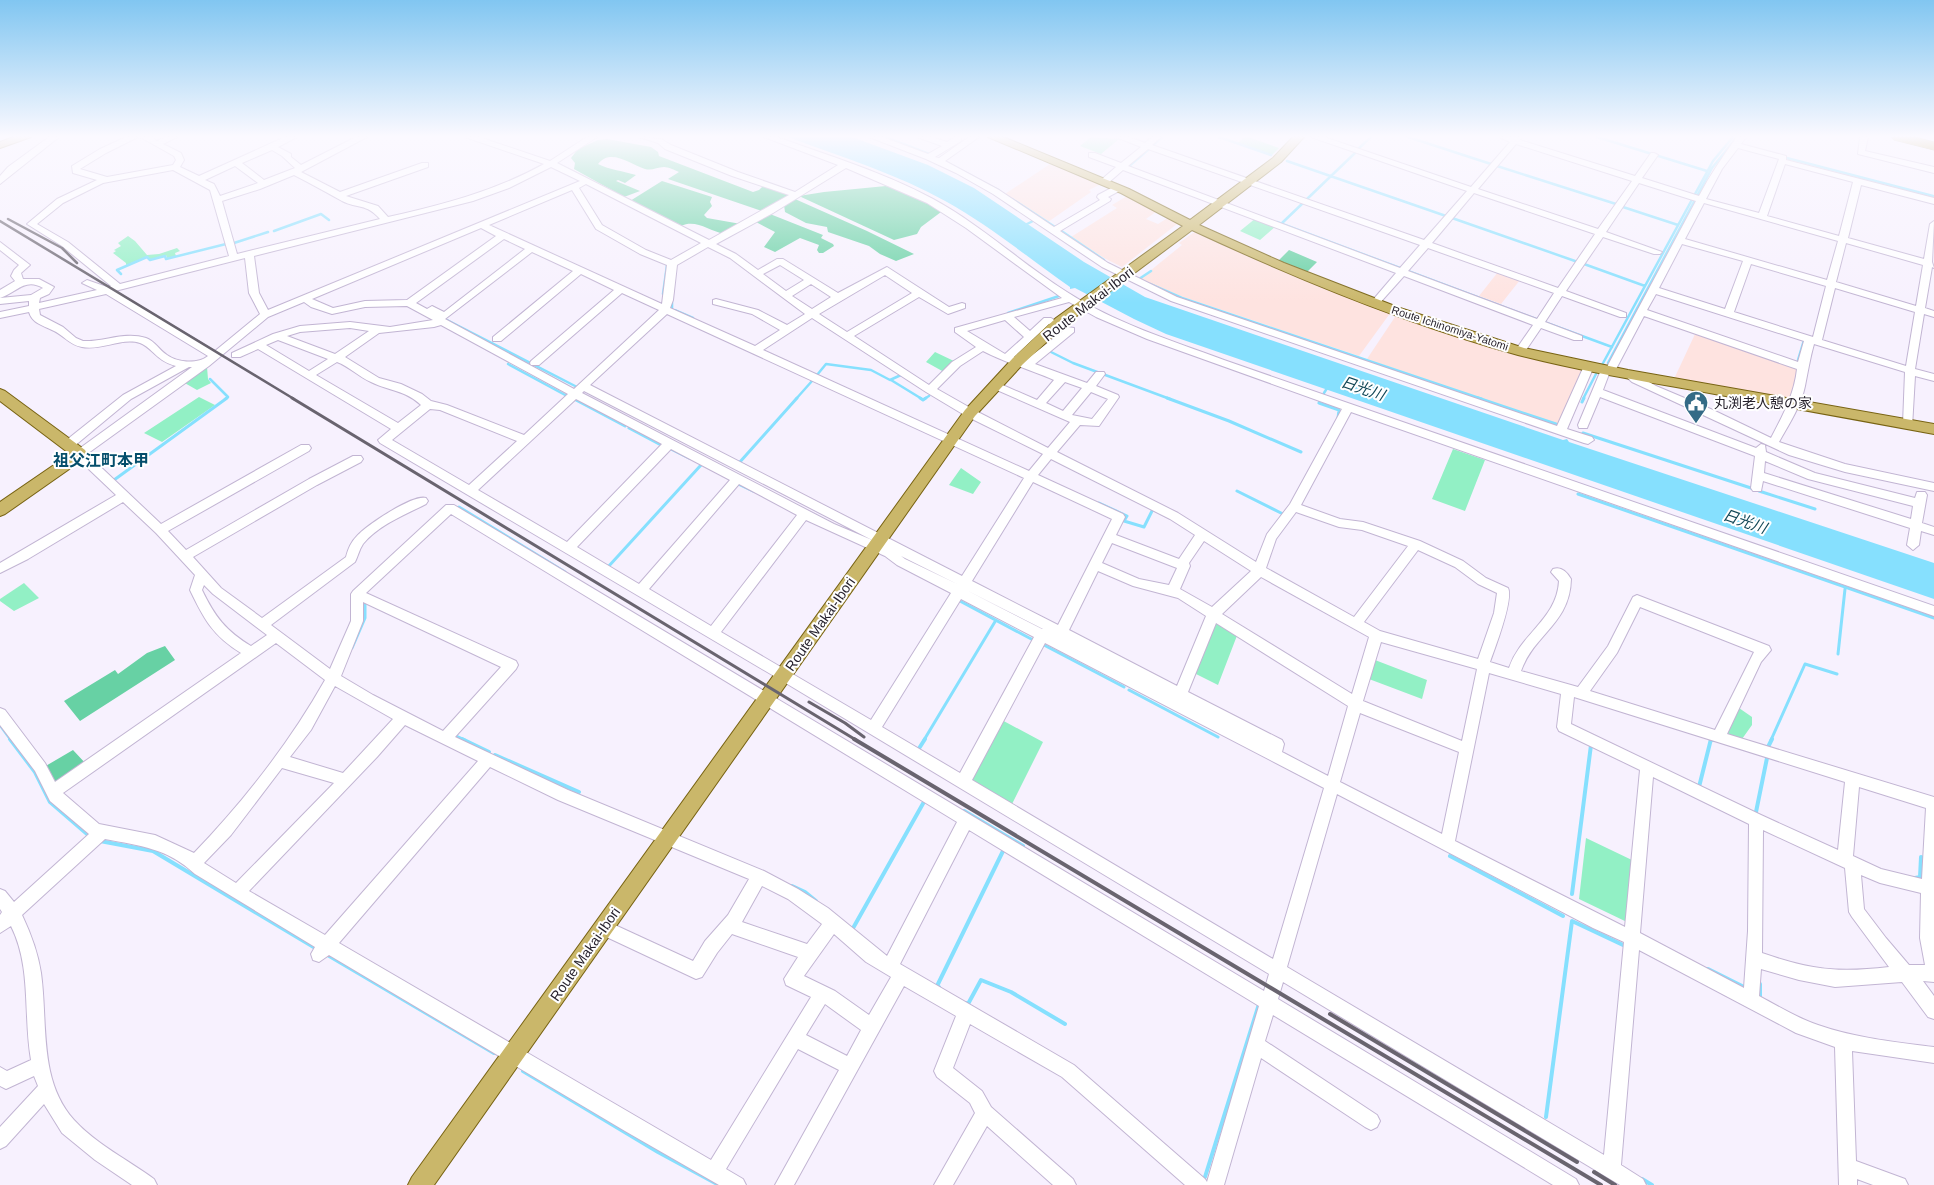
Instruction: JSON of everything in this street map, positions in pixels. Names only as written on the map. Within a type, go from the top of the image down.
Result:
[{"type":"main road","name":"Route Ichinomiya-Yatomi","points":[[1126,192],[1251,254],[1375,303],[1520,351],[1628,374],[1934,429]]},
{"type":"main road","name":"Route Makai-Ibori","points":[[420,1185],[970,413],[994,385],[1057,325],[1235,192]]},
{"type":"main road","points":[[0,394],[74,450],[0,510]]},
{"type":"street","points":[[79,192],[60,201],[31,224],[66,244],[119,288]]},
{"type":"street","points":[[213,192],[234,259]]},
{"type":"street","points":[[216,200],[240,192]]},
{"type":"street","points":[[335,192],[347,200],[375,208],[385,219]]},
{"type":"street","points":[[340,195],[348,192]]},
{"type":"street","points":[[0,315],[108,291],[489,192]]},
{"type":"street","points":[[74,450],[204,364],[218,359],[241,335],[265,315],[562,192]]},
{"type":"street","points":[[577,192],[599,227],[644,252],[672,264]]},
{"type":"street","points":[[608,192],[740,259],[812,313],[930,390],[970,413],[1174,516],[1259,570],[1376,635],[1574,692],[1934,804],[1928,927],[1931,960],[1934,967]]},
{"type":"street","points":[[790,192],[796,195]]},
{"type":"street","points":[[672,264],[770,212],[800,192]]},
{"type":"street","points":[[911,192],[962,221],[1071,298],[1110,320],[1349,406],[1934,611]]},
{"type":"street","points":[[996,192],[1105,264],[1134,281],[1174,299],[1588,440]]},
{"type":"street","points":[[1054,231],[1107,199],[1101,197],[1110,192]]},
{"type":"street","points":[[1191,192],[1578,338]]},
{"type":"street","points":[[1282,192],[1623,315]]},
{"type":"street","points":[[1375,303],[1470,192]]},
{"type":"street","points":[[1479,192],[1657,252]]},
{"type":"street","points":[[1520,351],[1628,192]]},
{"type":"street","points":[[1677,192],[1931,264]]},
{"type":"street","points":[[1583,425],[1608,370],[1642,312],[1680,240],[1696,198],[1700,192]]},
{"type":"street","points":[[1762,217],[1771,192]]},
{"type":"street","points":[[1757,488],[1761,455],[1794,404],[1800,386],[1802,367],[1831,284],[1855,192]]},
{"type":"street","points":[[1906,192],[1934,199]]},
{"type":"street","points":[[1909,192],[1934,199]]},
{"type":"street","points":[[1908,424],[1910,370],[1920,310],[1931,264],[1934,224]]},
{"type":"street","points":[[483,226],[1119,517],[1095,565],[1052,632],[1038,641],[963,782]]},
{"type":"street","points":[[399,329],[406,307],[502,235]]},
{"type":"street","points":[[1680,240],[1934,314]]},
{"type":"street","points":[[0,245],[25,265],[17,272],[16,276],[20,282]]},
{"type":"street","points":[[305,299],[314,305],[332,310],[365,304],[406,307],[444,316],[532,248]]},
{"type":"street","points":[[249,254],[254,293],[265,315]]},
{"type":"street","points":[[1729,314],[1748,260]]},
{"type":"street","points":[[759,274],[780,261],[838,297]]},
{"type":"street","points":[[470,491],[665,309],[672,264]]},
{"type":"street","points":[[497,339],[580,270]]},
{"type":"street","points":[[756,352],[760,347],[812,313],[886,271],[948,311],[962,306]]},
{"type":"street","points":[[0,295],[20,282],[34,280],[49,286],[47,290],[35,297],[0,301]]},
{"type":"street","points":[[786,295],[811,280]]},
{"type":"street","points":[[87,283],[108,291],[218,359]]},
{"type":"street","points":[[535,363],[621,288]]},
{"type":"street","points":[[1654,290],[1934,378]]},
{"type":"street","points":[[847,336],[886,311],[920,293]]},
{"type":"street","points":[[35,297],[32,308],[34,317],[39,321],[62,330],[76,342],[89,344],[136,339],[145,341],[163,358],[187,364],[204,364]]},
{"type":"street","points":[[994,385],[1072,418],[1095,423],[1111,403],[1114,396],[1063,377],[1059,378],[983,348],[959,330],[1071,298]]},
{"type":"street","points":[[716,302],[755,312],[787,329]]},
{"type":"street","points":[[406,307],[440,321],[579,390],[877,543],[901,562],[961,587],[1052,632],[1179,700],[1274,755],[1599,923],[1633,938],[1802,1027],[1843,1041],[1934,1055]]},
{"type":"street","points":[[1642,312],[1802,367]]},
{"type":"street","points":[[1008,316],[1028,335]]},
{"type":"street","points":[[1017,362],[1028,335],[1048,320],[1051,321]]},
{"type":"street","points":[[236,355],[276,336],[300,329],[350,325],[377,330],[399,329],[434,324],[440,321]]},
{"type":"street","points":[[1017,362],[1070,330],[1065,328]]},
{"type":"street","points":[[309,375],[337,359],[377,330]]},
{"type":"street","points":[[241,335],[397,428]]},
{"type":"street","points":[[276,336],[347,362],[375,380],[397,386],[418,396],[428,405]]},
{"type":"street","points":[[930,390],[956,364],[983,348]]},
{"type":"street","points":[[74,450],[127,397],[187,364]]},
{"type":"street","points":[[1561,430],[1589,366]]},
{"type":"street","points":[[873,729],[1030,477],[1050,452],[1089,387],[1100,374]]},
{"type":"street","points":[[1628,374],[1646,385],[1698,407],[1768,442],[1828,464],[1928,486],[1919,503],[1913,545]]},
{"type":"street","points":[[1039,404],[1059,378]]},
{"type":"street","points":[[579,390],[670,443],[805,513],[877,543]]},
{"type":"street","points":[[1597,392],[1812,476],[1919,503]]},
{"type":"street","points":[[525,440],[435,404],[428,405],[384,440],[784,675],[1638,1185]]},
{"type":"street","points":[[1179,700],[1213,614],[1249,582],[1259,570],[1271,537],[1294,506],[1349,406]]},
{"type":"street","points":[[568,549],[670,443]]},
{"type":"street","points":[[160,530],[305,448]]},
{"type":"street","points":[[74,450],[160,530],[217,591],[333,678],[368,699],[488,760],[563,795],[669,837],[759,876],[793,894],[833,922],[872,956],[1068,1071],[1199,1185]]},
{"type":"street","points":[[184,557],[313,482],[357,459]]},
{"type":"street","points":[[1759,475],[1934,531]]},
{"type":"street","points":[[640,591],[738,478]]},
{"type":"street","points":[[0,568],[24,556],[124,496]]},
{"type":"street","points":[[261,625],[351,559],[351,553],[358,540],[377,526],[422,501]]},
{"type":"street","points":[[1294,506],[1339,523],[1363,526],[1416,544],[1459,564],[1482,581],[1504,591],[1500,613],[1483,666],[1447,845]]},
{"type":"street","points":[[192,862],[226,830],[281,761],[306,726],[333,678],[357,621],[357,594],[450,508],[1570,1185]]},
{"type":"street","points":[[712,634],[805,513]]},
{"type":"street","points":[[1181,565],[1202,534]]},
{"type":"street","points":[[1109,537],[1184,566],[1173,591]]},
{"type":"street","points":[[1356,624],[1416,544]]},
{"type":"street","points":[[1095,565],[1137,583],[1173,591],[1356,704],[1467,749]]},
{"type":"street","points":[[1513,675],[1515,666],[1528,644],[1562,606],[1566,589],[1565,579],[1557,572]]},
{"type":"street","points":[[201,575],[196,590],[206,613],[228,639],[252,653]]},
{"type":"street","points":[[357,594],[511,665],[444,739]]},
{"type":"street","points":[[1719,736],[1756,659],[1764,650],[1638,600],[1627,625],[1592,680],[1574,692],[1564,727],[1756,820],[1848,862],[1880,876],[1929,888]]},
{"type":"street","points":[[1052,632],[1179,700]]},
{"type":"street","points":[[1215,1185],[1376,635]]},
{"type":"street","points":[[53,792],[276,636]]},
{"type":"street","points":[[0,714],[40,767],[56,796],[94,830],[155,842],[186,856],[200,870],[238,892],[324,949],[514,1055],[736,1185]]},
{"type":"street","points":[[238,892],[346,780],[403,717]]},
{"type":"street","points":[[324,949],[488,760]]},
{"type":"street","points":[[281,761],[346,780]]},
{"type":"street","points":[[1612,1170],[1647,768]]},
{"type":"street","points":[[1852,779],[1848,862],[1857,912],[1903,972],[1920,990],[1934,1011]]},
{"type":"street","points":[[784,1185],[872,1026],[967,819]]},
{"type":"street","points":[[1751,999],[1754,958],[1756,820]]},
{"type":"street","points":[[0,925],[102,832]]},
{"type":"street","points":[[604,928],[620,937],[659,952],[696,971],[711,947],[729,925],[759,876]]},
{"type":"street","points":[[0,896],[13,913],[28,950],[35,991],[39,1065],[46,1089],[62,1118],[80,1138],[148,1185]]},
{"type":"street","points":[[833,922],[792,979],[822,993],[872,1026]]},
{"type":"street","points":[[729,925],[810,953]]},
{"type":"street","points":[[1754,958],[1826,977],[1844,979],[1903,972],[1934,974]]},
{"type":"street","points":[[714,1172],[822,993]]},
{"type":"street","points":[[966,1012],[944,1071],[976,1097],[985,1113],[1067,1185]]},
{"type":"street","points":[[795,1038],[850,1067]]},
{"type":"street","points":[[1843,1041],[1847,1176],[1899,1185]]},
{"type":"street","points":[[1256,1045],[1371,1121]]},
{"type":"street","points":[[0,1076],[6,1080],[17,1077],[39,1065]]},
{"type":"street","points":[[0,1140],[46,1089]]},
{"type":"street","points":[[943,1185],[985,1113]]},
{"type":"shaded area","points":[[1008,192],[1091,192],[1048,222],[1005,194]]},
{"type":"shaded area","points":[[1127,196],[1157,211],[1146,219],[1158,224],[1169,217],[1176,221],[1177,224],[1122,267],[1071,237],[1117,208],[1112,205]]},
{"type":"shaded area","points":[[1199,232],[1247,256],[1391,312],[1359,356],[1183,297],[1140,279],[1182,245],[1179,243],[1193,233]]},
{"type":"shaded area","points":[[1498,272],[1520,280],[1501,304],[1479,296]]},
{"type":"shaded area","points":[[1397,314],[1585,369],[1561,426],[1367,359]]},
{"type":"shaded area","points":[[1696,332],[1798,369],[1792,399],[1788,400],[1674,379]]},
{"type":"green space","points":[[616,192],[637,192],[624,197]]},
{"type":"green space","points":[[644,192],[697,192],[712,197],[710,202],[712,206],[704,215],[707,218],[741,224],[724,234],[692,224],[681,226],[630,201]]},
{"type":"green space","points":[[707,192],[786,192],[793,195],[765,212]]},
{"type":"green space","points":[[822,192],[906,192],[942,210],[921,227],[917,234],[894,240],[799,196]]},
{"type":"green space","points":[[795,199],[914,254],[896,261],[880,254],[869,246],[828,232],[827,227],[806,223],[785,212],[784,205]]},
{"type":"green space","points":[[770,214],[823,235],[821,238],[834,246],[823,253],[819,253],[817,250],[819,245],[800,238],[775,252],[764,247],[775,232],[756,222]]},
{"type":"green space","points":[[1256,218],[1276,226],[1260,240],[1240,231]]},
{"type":"green space","points":[[128,236],[147,255],[159,254],[177,248],[180,251],[175,253],[176,256],[167,258],[166,255],[150,260],[148,257],[126,265],[113,253],[116,251],[114,250],[121,246],[118,243]]},
{"type":"green space","points":[[1289,250],[1317,262],[1307,272],[1278,261]]},
{"type":"green space","points":[[935,352],[956,362],[944,372],[926,362]]},
{"type":"green space","points":[[204,366],[207,367],[208,379],[211,383],[197,390],[183,382]]},
{"type":"green space","points":[[199,397],[215,405],[162,442],[144,433]]},
{"type":"green space","points":[[1453,449],[1485,460],[1465,511],[1432,499]]},
{"type":"green space","points":[[961,468],[981,482],[973,494],[949,485]]},
{"type":"green space","points":[[24,583],[39,598],[14,611],[0,601],[0,599]]},
{"type":"green space","points":[[1214,621],[1238,633],[1218,685],[1192,672]]},
{"type":"green space","points":[[165,646],[175,660],[80,721],[64,701],[115,670],[118,674],[147,653]]},
{"type":"green space","points":[[1375,660],[1427,680],[1422,699],[1369,679]]},
{"type":"green space","points":[[1739,708],[1752,717],[1752,725],[1742,739],[1732,737],[1725,731]]},
{"type":"green space","points":[[1000,719],[1043,742],[1011,806],[972,783],[969,776]]},
{"type":"green space","points":[[73,750],[87,765],[53,786],[44,767]]},
{"type":"green space","points":[[1586,838],[1634,861],[1629,923],[1579,899]]},
{"type":"water","name":"日光川","points":[[929,192],[980,192],[1084,262],[1145,297],[1563,440],[1567,439],[1569,442],[1934,563],[1934,599],[1166,334],[1075,288],[1070,289],[1070,287],[994,232]]},
{"type":"waterway","points":[[1307,199],[1314,192]]},
{"type":"waterway","points":[[1377,192],[1446,216]]},
{"type":"waterway","points":[[1579,192],[1616,204]]},
{"type":"waterway","points":[[1645,286],[1696,192]]},
{"type":"waterway","points":[[1608,363],[1699,192]]},
{"type":"waterway","points":[[1919,192],[1933,196]]},
{"type":"waterway","points":[[1012,199],[1055,227]]},
{"type":"waterway","points":[[1281,224],[1304,202]]},
{"type":"waterway","points":[[1623,207],[1678,225]]},
{"type":"waterway","points":[[274,231],[321,214],[329,220]]},
{"type":"waterway","points":[[1452,218],[1575,261]]},
{"type":"waterway","points":[[1025,225],[1033,221]]},
{"type":"waterway","points":[[1277,222],[1281,224]]},
{"type":"waterway","points":[[1281,224],[1400,268]]},
{"type":"waterway","points":[[1060,230],[1104,260]]},
{"type":"waterway","points":[[234,243],[268,232]]},
{"type":"waterway","points":[[121,274],[117,270],[147,257],[150,260],[165,256],[166,259],[226,244]]},
{"type":"waterway","points":[[1584,264],[1645,286]]},
{"type":"waterway","points":[[663,294],[667,265]]},
{"type":"waterway","points":[[1142,280],[1139,279],[1151,271]]},
{"type":"waterway","points":[[1408,271],[1536,319]]},
{"type":"waterway","points":[[1150,284],[1182,298],[1482,399]]},
{"type":"waterway","points":[[1612,347],[1645,286]]},
{"type":"waterway","points":[[1008,313],[1059,296]]},
{"type":"waterway","points":[[672,302],[672,309],[693,318]]},
{"type":"waterway","points":[[443,318],[577,387]]},
{"type":"waterway","points":[[1544,322],[1612,347]]},
{"type":"waterway","points":[[1798,360],[1804,340]]},
{"type":"waterway","points":[[1602,365],[1612,347]]},
{"type":"waterway","points":[[1049,351],[1073,363],[1170,399]]},
{"type":"waterway","points":[[508,364],[567,396]]},
{"type":"waterway","points":[[815,374],[817,375],[826,364],[871,370],[890,380],[901,375]]},
{"type":"waterway","points":[[1583,399],[1597,372]]},
{"type":"waterway","points":[[210,379],[228,397],[225,399]]},
{"type":"waterway","points":[[891,380],[922,399]]},
{"type":"waterway","points":[[796,399],[812,381]]},
{"type":"waterway","points":[[1324,393],[1329,385]]},
{"type":"waterway","points":[[924,399],[929,396]]},
{"type":"waterway","points":[[114,480],[227,398]]},
{"type":"waterway","points":[[739,463],[797,398]]},
{"type":"waterway","points":[[920,398],[923,400],[926,398]]},
{"type":"waterway","points":[[1167,398],[1229,421],[1301,452]]},
{"type":"waterway","points":[[1478,398],[1556,424]]},
{"type":"waterway","points":[[1582,402],[1584,398]]},
{"type":"waterway","points":[[576,400],[625,426]]},
{"type":"waterway","points":[[1320,401],[1319,403],[1339,410],[1338,418]]},
{"type":"waterway","points":[[629,428],[661,445]]},
{"type":"waterway","points":[[1583,433],[1754,489]]},
{"type":"waterway","points":[[669,448],[689,458]]},
{"type":"waterway","points":[[608,567],[701,465]]},
{"type":"waterway","points":[[736,483],[753,491]]},
{"type":"waterway","points":[[1237,491],[1283,514]]},
{"type":"waterway","points":[[1759,491],[1815,509]]},
{"type":"waterway","points":[[1578,494],[1934,618]]},
{"type":"waterway","points":[[1099,503],[1127,516],[1124,521],[1144,527],[1153,509]]},
{"type":"waterway","points":[[459,507],[565,572]]},
{"type":"waterway","points":[[1838,654],[1845,589]]},
{"type":"waterway","points":[[958,600],[996,620]]},
{"type":"waterway","points":[[352,648],[365,618],[365,601]]},
{"type":"waterway","points":[[924,740],[996,620]]},
{"type":"waterway","points":[[996,620],[1035,641]]},
{"type":"waterway","points":[[1042,644],[1124,687]]},
{"type":"waterway","points":[[1771,740],[1805,664],[1837,674]]},
{"type":"waterway","points":[[1129,690],[1218,737]]},
{"type":"waterway","points":[[0,725],[11,740]]},
{"type":"waterway","points":[[454,735],[465,740]]},
{"type":"waterway","points":[[10,739],[35,772],[50,802],[87,834]]},
{"type":"waterway","points":[[462,739],[489,752]]},
{"type":"waterway","points":[[918,750],[925,739]]},
{"type":"waterway","points":[[1699,787],[1711,739],[1714,740],[1711,740]]},
{"type":"waterway","points":[[1768,747],[1772,739]]},
{"type":"waterway","points":[[1572,894],[1591,745]]},
{"type":"waterway","points":[[495,755],[579,792]]},
{"type":"waterway","points":[[1756,812],[1767,758]]},
{"type":"waterway","points":[[852,930],[925,800]]},
{"type":"waterway","points":[[964,811],[1023,846]]},
{"type":"waterway","points":[[100,841],[153,851],[317,949]]},
{"type":"waterway","points":[[939,987],[937,986],[1004,849]]},
{"type":"waterway","points":[[1450,856],[1563,916]]},
{"type":"waterway","points":[[1915,878],[1920,877],[1921,857],[1924,859]]},
{"type":"waterway","points":[[792,886],[805,892],[816,901]]},
{"type":"waterway","points":[[1546,1117],[1572,921],[1623,945]]},
{"type":"waterway","points":[[326,954],[494,1053]]},
{"type":"waterway","points":[[1708,969],[1746,988]]},
{"type":"waterway","points":[[966,1003],[968,1004],[981,980],[1011,992],[1065,1024]]},
{"type":"waterway","points":[[1757,994],[1760,996],[1760,984]]},
{"type":"waterway","points":[[1205,1177],[1259,1004]]},
{"type":"waterway","points":[[523,1071],[658,1152],[719,1185]]},
{"type":"waterway","points":[[1642,1179],[1652,1185]]},
{"type":"railway","points":[[8,219],[62,248],[77,263]]},
{"type":"railway","points":[[0,221],[294,399]]},
{"type":"railway","points":[[292,398],[856,740]]},
{"type":"railway","points":[[809,702],[845,723],[864,737]]},
{"type":"railway","points":[[854,739],[1601,1185]]},
{"type":"railway","points":[[1330,1014],[1577,1162]]},
{"type":"railway","points":[[1594,1172],[1615,1185]]},
{"type":"place","name":"丸渕老人憩の家","points":[[1696,424]]},
{"type":"district","name":"祖父江町本甲","points":[[101,460]]}]
